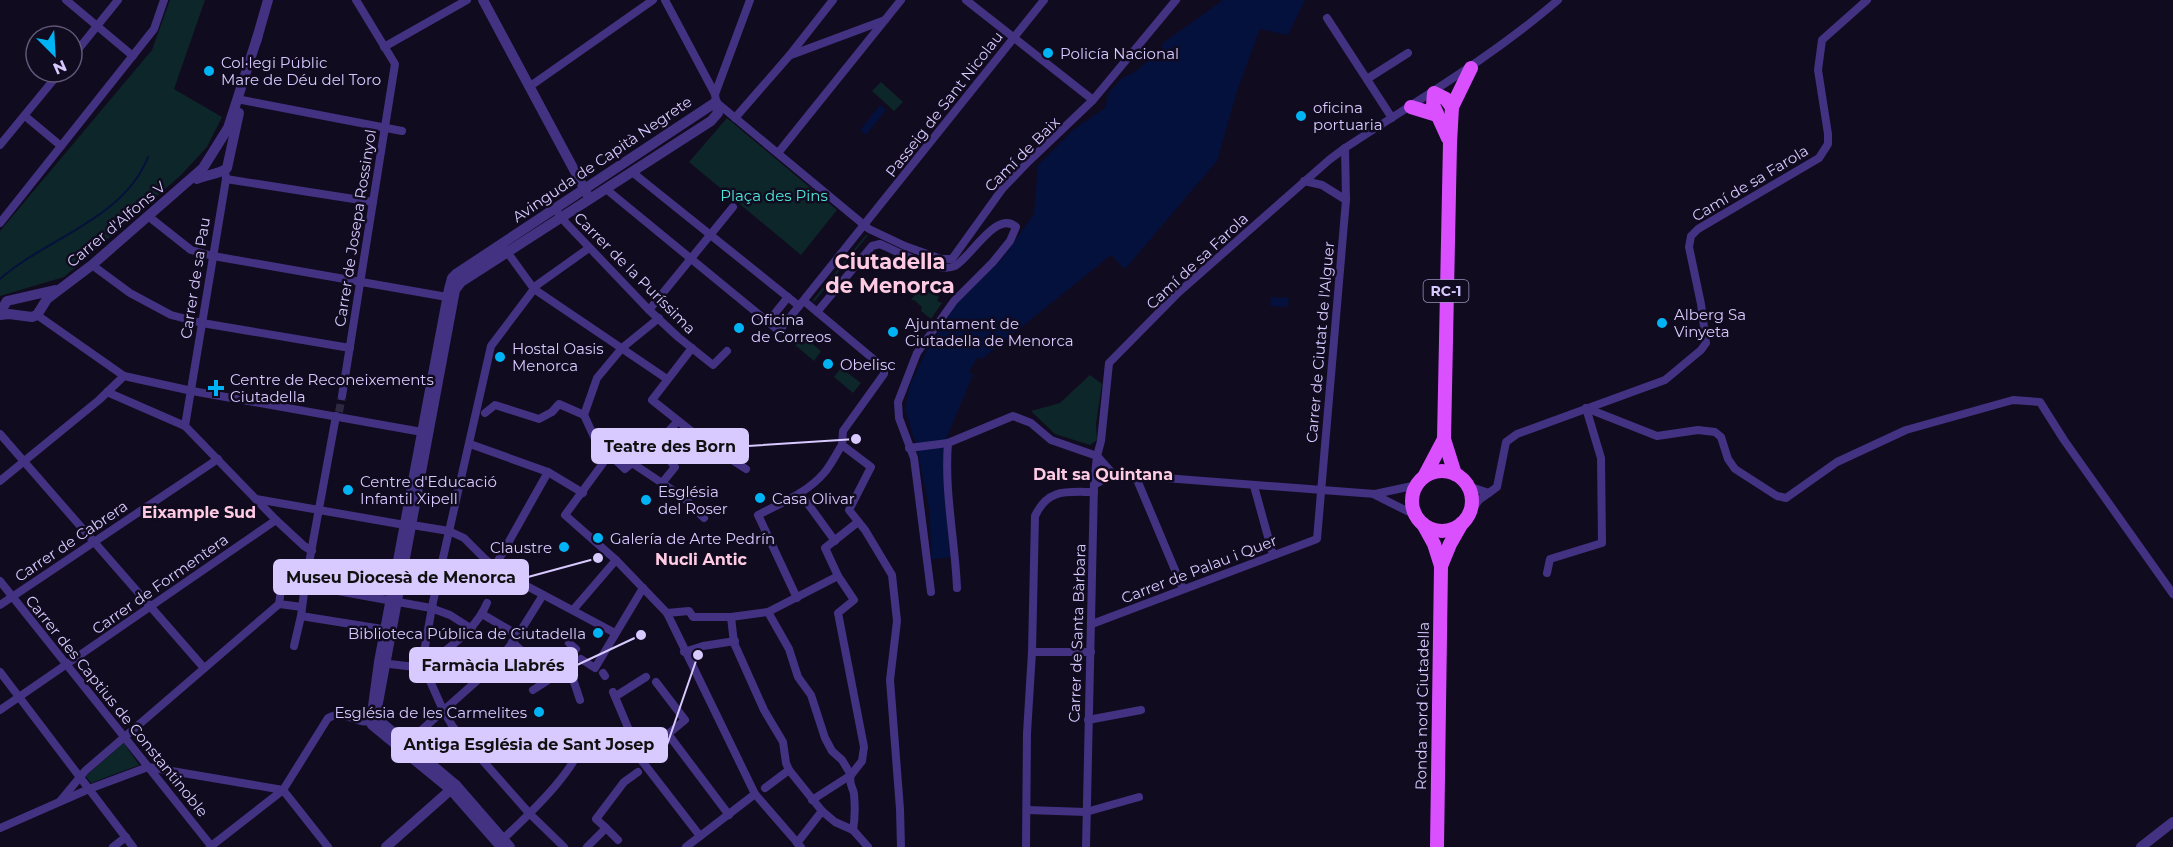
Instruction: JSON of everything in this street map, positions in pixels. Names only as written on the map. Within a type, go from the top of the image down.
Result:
[{"type":"main road","name":"RC-1","points":[[1468,486],[1455,474],[1444,439],[1452,107],[1471,68]]},
{"type":"main road","name":"RC-1","points":[[1434,93],[1433,105],[1450,142]]},
{"type":"main road","points":[[1434,93],[1446,99],[1452,107]]},
{"type":"main road","points":[[1411,107],[1427,110],[1437,115]]},
{"type":"main road","name":"RC-1","points":[[1419,520],[1412,497],[1444,439]]},
{"type":"main road","points":[[1421,481],[1435,472],[1445,471],[1455,474]]},
{"type":"main road","points":[[1419,520],[1431,529],[1442,531],[1454,528],[1466,517],[1471,495],[1468,486]]},
{"type":"main road","name":"Ronda nord Ciutadella","points":[[1441,566],[1450,544],[1466,517]]},
{"type":"main road","name":"Ronda nord Ciutadella","points":[[1419,520],[1434,544],[1441,566],[1437,847]]},
{"type":"street","points":[[66,0],[133,56]]},
{"type":"street","points":[[84,42],[118,0]]},
{"type":"street","points":[[0,223],[154,29],[164,0]]},
{"type":"street","name":"Carrer de sa Pau","points":[[210,159],[228,128],[268,0]]},
{"type":"street","points":[[356,0],[384,47],[467,0]]},
{"type":"street","points":[[483,0],[587,194]]},
{"type":"street","points":[[529,87],[653,0]]},
{"type":"street","points":[[606,189],[779,331],[866,225],[735,118],[715,98],[665,0]]},
{"type":"street","points":[[715,98],[750,0]]},
{"type":"street","points":[[735,118],[834,0]]},
{"type":"street","points":[[778,153],[902,0]]},
{"type":"street","points":[[966,0],[1094,100]]},
{"type":"street","name":"Passeig de Sant Nicolau","points":[[866,225],[1044,0]]},
{"type":"street","name":"Camí de Baix","points":[[866,225],[884,237],[905,246],[941,259],[951,259],[1004,188],[1029,161],[1094,100],[1176,0]]},
{"type":"street","name":"Camí de sa Farola","points":[[1109,363],[1179,292],[1304,181],[1345,148],[1471,68],[1558,0]]},
{"type":"street","name":"Camí de sa Farola","points":[[1489,493],[1497,487],[1506,442],[1517,434],[1665,380],[1701,350],[1706,343],[1689,246],[1690,236],[1698,229],[1819,158],[1827,144],[1828,134],[1818,70],[1822,40],[1867,0]]},
{"type":"street","points":[[1327,18],[1392,118]]},
{"type":"street","points":[[789,56],[886,20]]},
{"type":"street","name":"Carrer de sa Pau","points":[[185,426],[213,256],[224,171],[258,35]]},
{"type":"street","name":"Carrer de Josepa Rossinyol","points":[[342,396],[395,64],[384,47]]},
{"type":"street","points":[[1367,79],[1408,53]]},
{"type":"street","points":[[0,145],[50,84]]},
{"type":"street","name":"Avinguda de Capità Negrete","points":[[451,293],[452,278],[456,274],[504,249],[587,194],[625,163],[715,98],[718,113],[711,121],[606,189],[587,194]]},
{"type":"street","points":[[242,100],[402,131]]},
{"type":"street","points":[[25,116],[61,146]]},
{"type":"street","points":[[657,141],[664,152]]},
{"type":"street","name":"Carrer de Ciutat de l'Alguer","points":[[1317,539],[1346,200],[1345,148]]},
{"type":"street","points":[[224,171],[221,153],[210,159],[211,170],[373,200]]},
{"type":"street","name":"Carrer d'Alfons V","points":[[35,312],[47,299],[92,265],[186,184],[210,159]]},
{"type":"street","points":[[625,163],[632,172],[788,297],[817,312],[884,368],[884,374],[843,431],[842,445],[825,473],[800,493],[758,514],[797,598]]},
{"type":"street","name":"Carrer d'Alfons V","points":[[186,184],[200,177],[224,171]]},
{"type":"street","points":[[1304,181],[1322,185],[1346,200]]},
{"type":"street","points":[[649,310],[733,207]]},
{"type":"street","name":"Carrer de la Puríssima","points":[[558,213],[649,310],[692,348],[713,365],[727,351]]},
{"type":"street","points":[[148,216],[191,250],[213,256],[360,283],[451,293],[382,663]]},
{"type":"street","points":[[817,312],[872,246],[879,244],[935,267],[953,267],[1005,221],[1011,222],[1016,227],[1010,241],[993,262],[954,301],[917,352],[898,402],[897,412],[913,448],[931,591]]},
{"type":"street","points":[[564,847],[529,813],[453,727],[424,668],[422,656],[491,346],[534,289],[589,248]]},
{"type":"street","points":[[504,249],[534,289],[667,379]]},
{"type":"street","points":[[92,265],[130,293],[171,315],[202,323],[350,348]]},
{"type":"street","name":"Carrer d'Alfons V","points":[[4,302],[66,286]]},
{"type":"street","points":[[35,312],[40,301],[28,296],[19,306],[21,312],[35,312],[124,376],[192,391],[425,432]]},
{"type":"street","points":[[768,322],[788,297]]},
{"type":"street","points":[[4,302],[0,313],[35,312]]},
{"type":"street","points":[[584,415],[597,378],[622,348],[658,318]]},
{"type":"street","points":[[692,348],[652,400],[710,446],[746,469]]},
{"type":"street","name":"Carrer de Santa Bàrbara","points":[[1086,847],[1094,488],[1109,363]]},
{"type":"street","points":[[0,481],[124,376]]},
{"type":"street","points":[[107,392],[185,426],[276,520],[312,551]]},
{"type":"street","points":[[1586,408],[1657,436],[1698,430],[1715,432],[1721,437],[1728,459],[1735,469],[1777,496],[1786,498],[1838,462],[1906,430],[2013,400],[2040,402],[2071,450],[2173,594]]},
{"type":"street","points":[[485,413],[495,405],[539,419],[559,405],[584,415],[596,441],[626,469],[678,421]]},
{"type":"street","points":[[1547,573],[1550,559],[1602,543],[1601,458],[1586,408]]},
{"type":"street","points":[[294,646],[338,415]]},
{"type":"street","points":[[913,448],[946,443],[1013,416],[1031,423],[1051,440],[1097,456],[1113,474]]},
{"type":"street","points":[[0,434],[204,668]]},
{"type":"street","points":[[656,443],[675,467],[662,483]]},
{"type":"street","points":[[946,443],[957,588]]},
{"type":"street","points":[[470,444],[548,472],[583,493]]},
{"type":"street","points":[[842,445],[871,467],[849,510],[892,575],[897,621],[890,680],[901,847]]},
{"type":"street","points":[[609,455],[565,515],[616,560],[667,613],[755,794],[799,845],[822,811]]},
{"type":"street","name":"Carrer de Cabrera","points":[[0,605],[218,459]]},
{"type":"street","points":[[632,463],[683,497],[704,518]]},
{"type":"street","points":[[494,568],[548,472]]},
{"type":"street","points":[[1026,847],[1027,733],[1032,652],[1035,516],[1040,506],[1050,497],[1062,492],[1094,488],[1113,474],[1374,494],[1421,481]]},
{"type":"street","points":[[1135,475],[1183,589]]},
{"type":"street","points":[[1254,486],[1273,555]]},
{"type":"street","points":[[1468,486],[1489,493]]},
{"type":"street","points":[[800,493],[835,541]]},
{"type":"street","points":[[1466,517],[1479,500],[1489,493]]},
{"type":"street","points":[[1374,494],[1419,520]]},
{"type":"street","points":[[256,499],[449,531],[464,538],[494,568],[615,633]]},
{"type":"street","name":"Carrer de Formentera","points":[[0,710],[276,520]]},
{"type":"street","points":[[812,800],[851,775],[862,761],[864,747],[838,613],[854,600],[838,576],[825,548],[858,522]]},
{"type":"street","name":"Carrer de Palau i Quer","points":[[1092,624],[1317,539]]},
{"type":"street","points":[[573,610],[616,560]]},
{"type":"street","points":[[667,613],[689,610],[693,617],[731,617],[768,612],[838,576]]},
{"type":"street","name":"Carrer des Captius de Constantinoble","points":[[0,581],[211,847]]},
{"type":"street","points":[[59,802],[80,776],[279,604],[282,582],[431,608],[450,615],[472,629]]},
{"type":"street","points":[[574,657],[600,671],[615,633],[642,588]]},
{"type":"street","points":[[407,743],[498,662],[543,595]]},
{"type":"street","points":[[374,721],[386,628],[394,602]]},
{"type":"street","points":[[382,663],[424,668],[472,629],[487,603]]},
{"type":"street","points":[[279,604],[301,611],[386,628]]},
{"type":"street","points":[[768,612],[789,649],[798,677],[811,696],[828,744],[851,775]]},
{"type":"street","points":[[482,614],[515,639],[546,673],[547,681],[533,690]]},
{"type":"street","points":[[731,617],[735,641],[764,710],[783,742],[789,770],[822,811],[836,822],[853,830],[868,847]]},
{"type":"street","points":[[684,652],[703,646],[735,641]]},
{"type":"street","points":[[569,643],[576,649],[574,657],[580,700]]},
{"type":"street","points":[[1032,652],[1091,652]]},
{"type":"street","points":[[546,673],[574,657]]},
{"type":"street","points":[[0,672],[133,847]]},
{"type":"street","points":[[700,836],[643,769],[642,761],[615,694],[651,678],[685,720],[669,734],[729,814]]},
{"type":"street","points":[[1088,720],[1142,710]]},
{"type":"street","points":[[211,847],[284,790],[328,718],[338,715],[364,722],[381,722],[454,787],[503,844],[575,761],[582,740],[597,752],[632,735]]},
{"type":"street","points":[[374,721],[454,787]]},
{"type":"street","points":[[0,828],[88,789],[148,767],[284,790],[328,847]]},
{"type":"street","points":[[618,840],[596,819],[624,782],[643,769]]},
{"type":"street","points":[[765,788],[789,770]]},
{"type":"street","points":[[851,775],[849,780],[854,793],[853,830]]},
{"type":"street","points":[[386,847],[454,787]]},
{"type":"street","points":[[686,847],[755,794]]},
{"type":"street","points":[[1027,810],[1086,812],[1139,797]]},
{"type":"street","points":[[2141,847],[2173,822]]},
{"type":"street","points":[[587,847],[606,828]]},
{"type":"street","points":[[113,847],[126,837]]},
{"type":"green space","points":[[170,0],[205,0],[174,89],[222,117],[207,147],[180,176],[64,277],[0,296],[0,231],[152,50]]},
{"type":"green space","points":[[881,82],[903,102],[894,111],[872,91]]},
{"type":"green space","name":"Plaça des Pins","points":[[727,118],[837,210],[801,255],[689,162]]},
{"type":"green space","points":[[868,235],[814,302],[813,300]]},
{"type":"green space","points":[[920,288],[939,297],[937,301],[942,303],[931,319],[921,311],[922,307],[911,300]]},
{"type":"green space","points":[[803,336],[821,351],[814,361],[795,345]]},
{"type":"green space","points":[[841,368],[861,383],[853,393],[834,377]]},
{"type":"green space","points":[[1090,375],[1102,384],[1096,424],[1097,440],[1090,445],[1055,434],[1031,411],[1060,403]]},
{"type":"green space","points":[[124,743],[139,765],[91,783],[86,776]]},
{"type":"shaded area","points":[[1223,0],[1305,0],[1288,35],[1260,29],[1237,91],[1217,161],[1125,269],[1111,255],[982,359],[978,357],[969,371],[973,375],[944,444],[953,557],[932,559],[929,509],[918,452],[905,409],[910,385],[928,347],[957,303],[1001,260],[1034,214],[1038,165],[1074,129],[1105,108],[1109,92],[1122,78],[1135,72],[1162,48],[1163,43]]},
{"type":"shaded area","points":[[880,105],[886,110],[866,135],[860,130]]},
{"type":"shaded area","points":[[1271,297],[1289,298],[1288,307],[1270,306]]},
{"type":"waterway","points":[[0,279],[18,265],[82,226],[121,197],[137,178],[148,157]]},
{"type":"tunnel","points":[[339,412],[342,396]]},
{"type":"place","name":"Policía Nacional","points":[[1048,53]]},
{"type":"place","name":"Col·legi Públic Mare de Déu del Toro","points":[[209,71]]},
{"type":"place","name":"oficina portuaria","points":[[1301,116]]},
{"type":"place","name":"Alberg Sa Vinyeta","points":[[1662,323]]},
{"type":"place","name":"Oficina de Correos","points":[[739,328]]},
{"type":"place","name":"Ajuntament de Ciutadella de Menorca","points":[[893,332]]},
{"type":"place","name":"Hostal Oasis Menorca","points":[[500,357]]},
{"type":"place","name":"Obelisc","points":[[828,364]]},
{"type":"place","name":"Centre de Reconeixements Ciutadella","points":[[216,388]]},
{"type":"place","name":"Teatre des Born","points":[[856,439]]},
{"type":"place","name":"Centre d'Educació Infantil Xipell","points":[[348,490]]},
{"type":"place","name":"Casa Olivar","points":[[760,498]]},
{"type":"place","name":"Església del Roser","points":[[646,500]]},
{"type":"place","name":"Galería de Arte Pedrín","points":[[598,538]]},
{"type":"place","name":"Claustre","points":[[564,547]]},
{"type":"place","name":"Museu Diocesà de Menorca","points":[[598,558]]},
{"type":"place","name":"Biblioteca Pública de Ciutadella","points":[[598,633]]},
{"type":"place","name":"Farmàcia Llabrés","points":[[641,635]]},
{"type":"place","name":"Antiga Església de Sant Josep","points":[[698,655]]},
{"type":"place","name":"Església de les Carmelites","points":[[539,712]]},
{"type":"district","name":"Ciutadella de Menorca","points":[[890,273]]},
{"type":"district","name":"Dalt sa Quintana","points":[[1103,474]]},
{"type":"district","name":"Eixample Sud","points":[[199,512]]},
{"type":"district","name":"Nucli Antic","points":[[701,559]]}]
